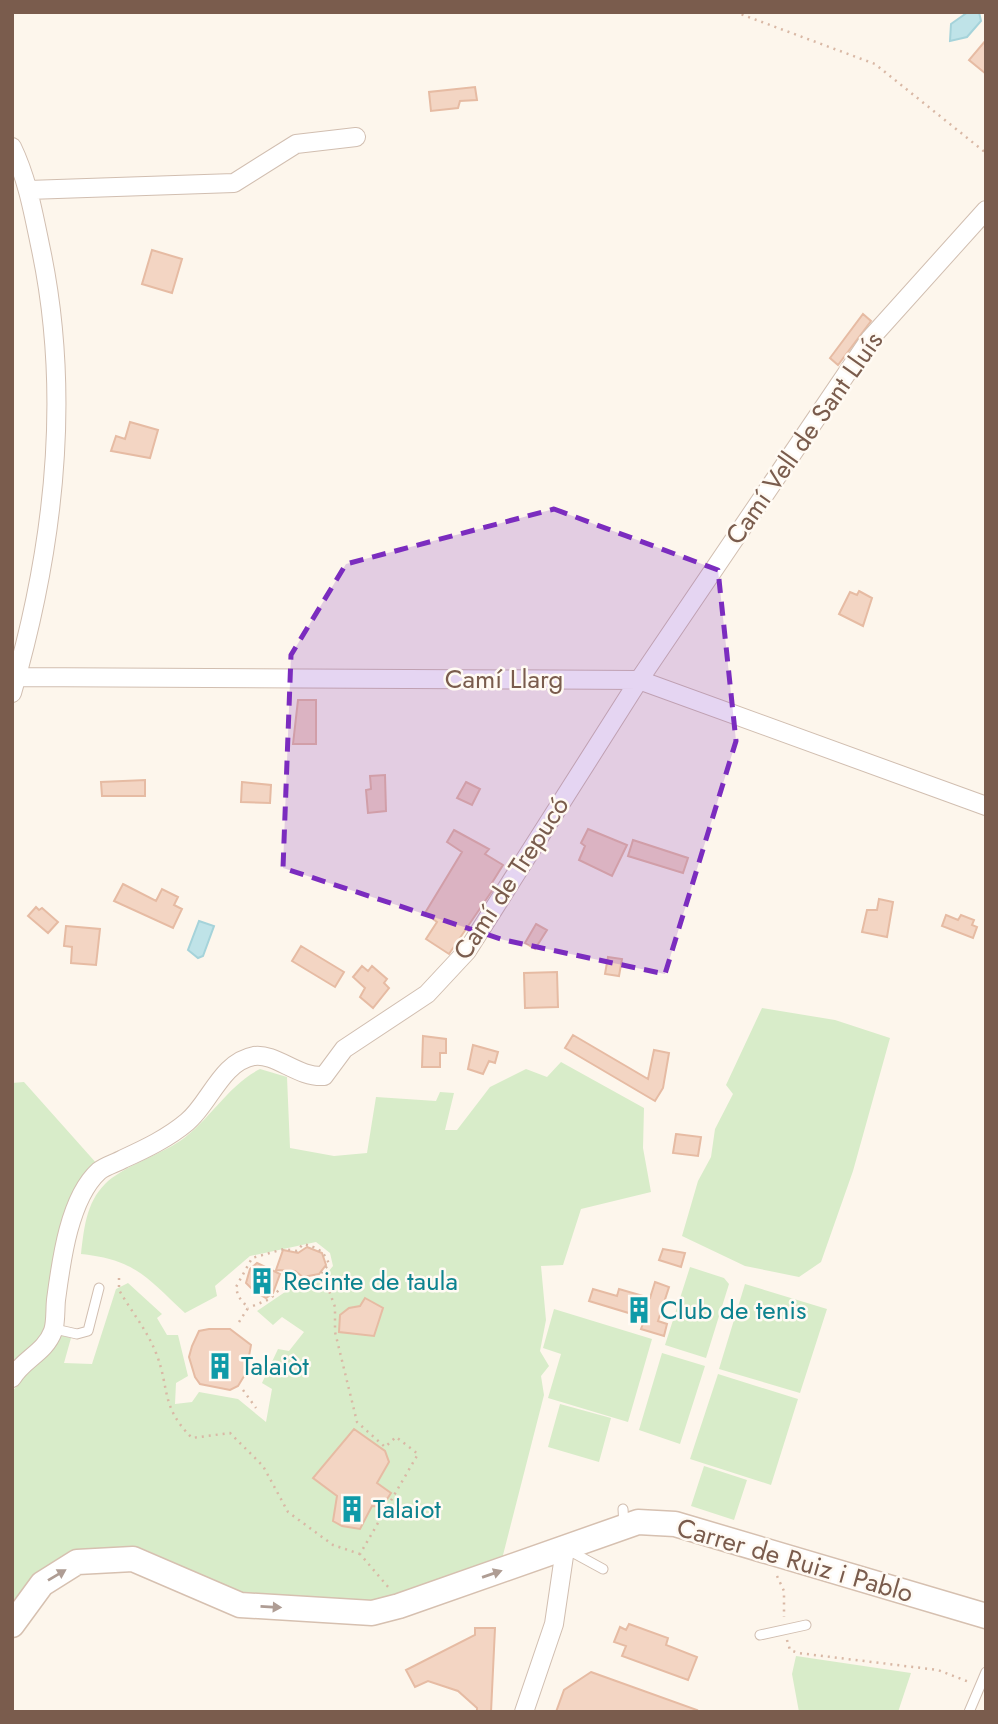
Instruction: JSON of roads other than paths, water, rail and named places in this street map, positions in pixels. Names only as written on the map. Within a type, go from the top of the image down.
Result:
[{"type":"street","points":[[28,190],[233,183],[296,144],[356,137]]},
{"type":"street","points":[[12,147],[28,190],[47,274],[57,349],[59,429],[43,558],[15,685]]},
{"type":"street","name":"Camí Vell de Sant Lluís","points":[[639,680],[870,339],[986,210]]},
{"type":"street","name":"Camí Llarg","points":[[15,685],[639,680],[986,806]]},
{"type":"street","name":"Camí de Trepucó","points":[[55,1329],[59,1279],[70,1221],[99,1171],[159,1142],[189,1121],[229,1070],[242,1061],[256,1056],[282,1064],[300,1074],[324,1076],[344,1049],[428,994],[467,951],[639,680]]},
{"type":"street","points":[[12,1378],[17,1369],[44,1348],[55,1329]]},
{"type":"street","name":"Carrer de Ruiz i Pablo","points":[[12,1625],[42,1584],[77,1562],[133,1559],[240,1605],[372,1613],[565,1549],[624,1518],[638,1522],[675,1524],[986,1616]]},
{"type":"street","points":[[523,1712],[554,1624],[565,1549]]},
{"type":"lane","points":[[55,1329],[77,1334],[88,1331],[99,1288]]},
{"type":"lane","points":[[565,1549],[603,1569]]},
{"type":"lane","points":[[760,1635],[806,1625]]},
{"type":"lane","points":[[969,1712],[986,1672]]},
{"type":"water","points":[[968,12],[979,12],[981,21],[967,37],[950,41],[951,24]]},
{"type":"water","points":[[199,921],[214,926],[203,956],[198,958],[188,950]]},
{"type":"place","name":"Recinte de taula","points":[[262,1281]]},
{"type":"place","name":"Club de tenis","points":[[639,1310]]},
{"type":"place","name":"Talaiòt","points":[[220,1366]]},
{"type":"place","name":"Talaiot","points":[[352,1509]]}]
